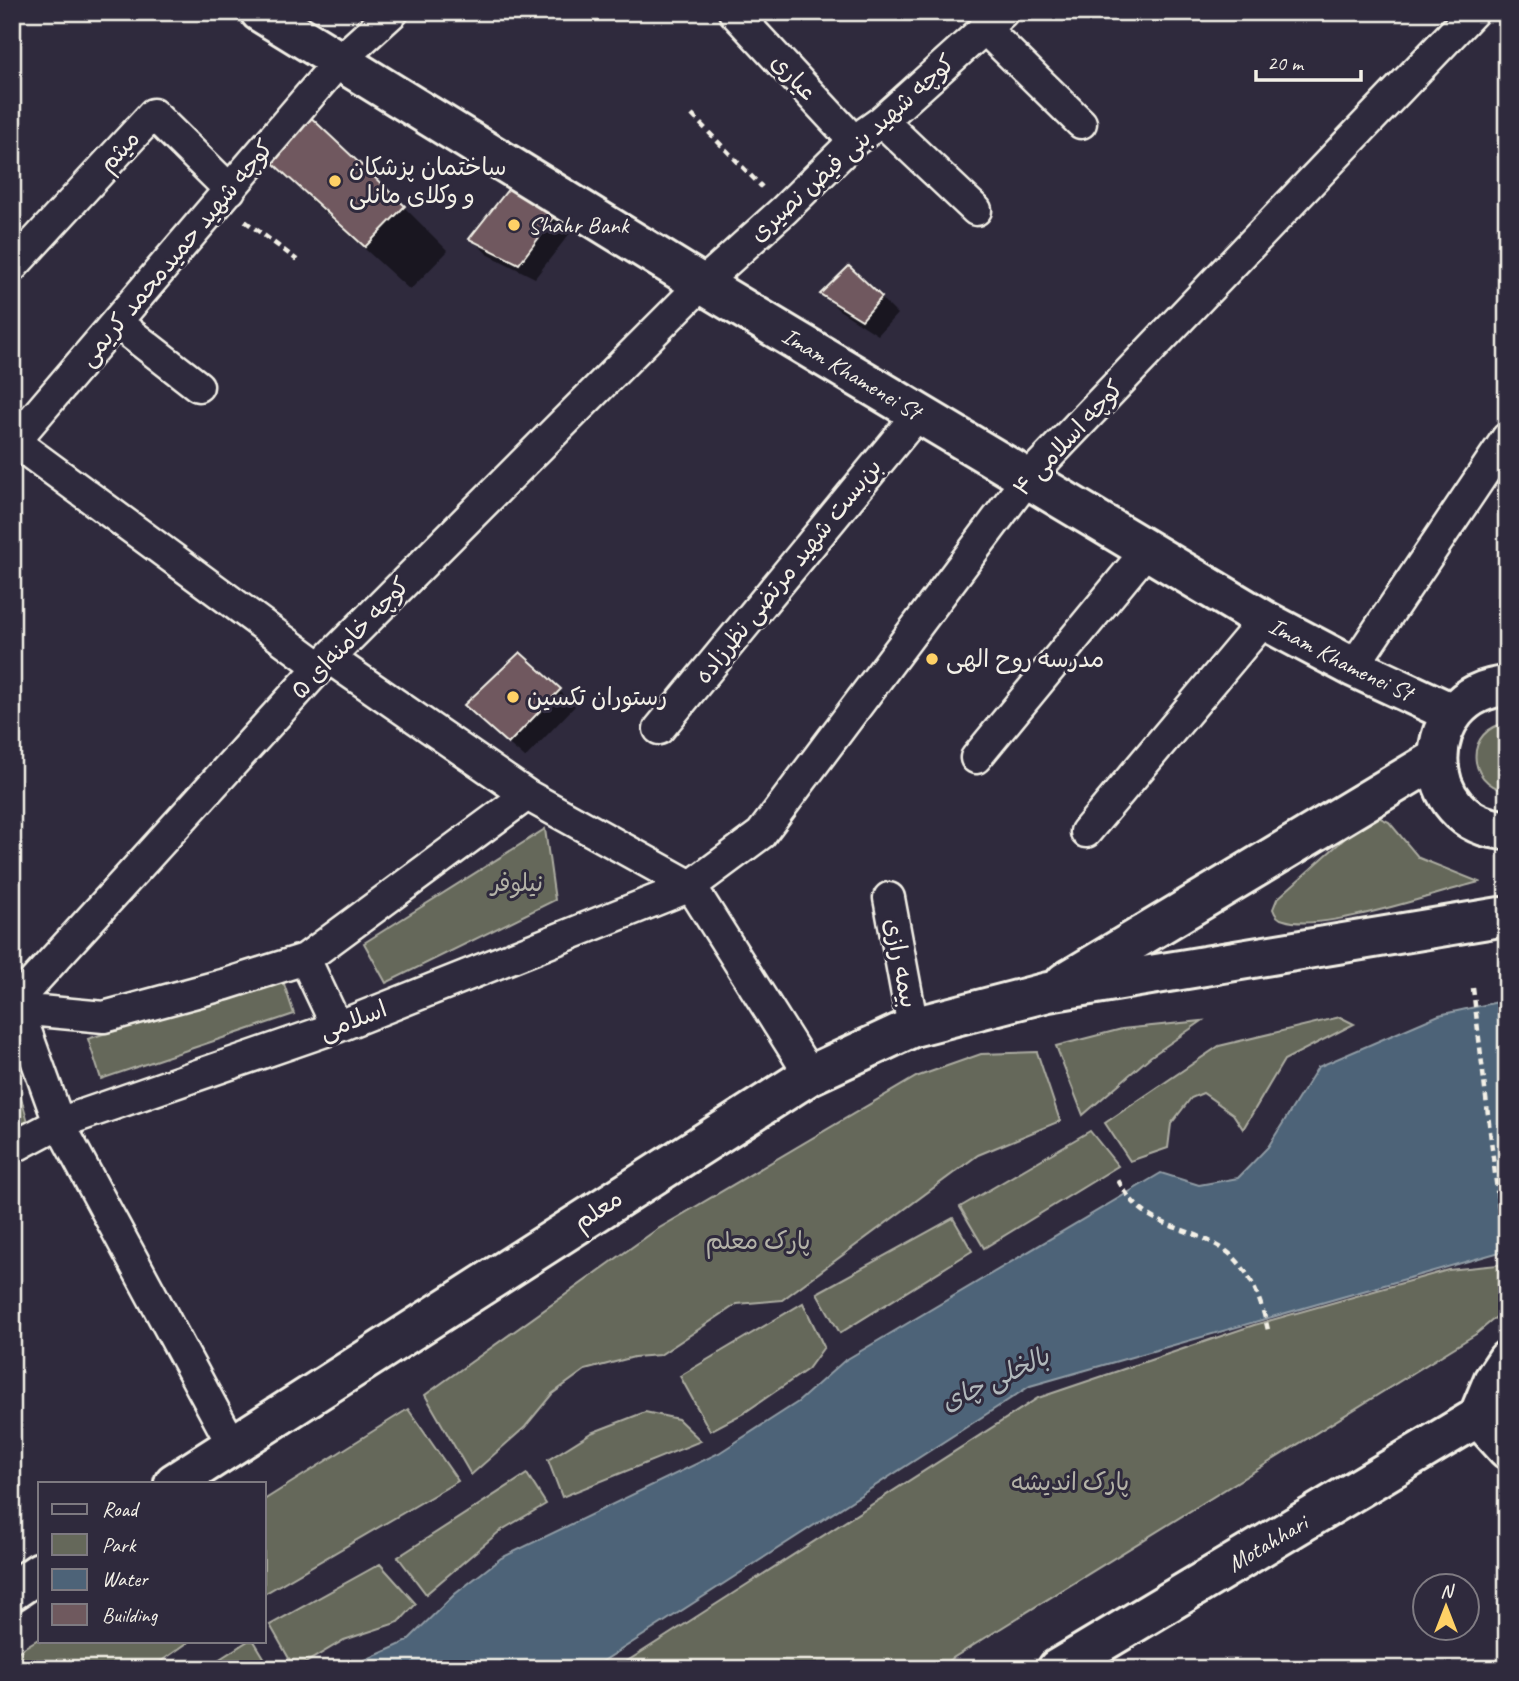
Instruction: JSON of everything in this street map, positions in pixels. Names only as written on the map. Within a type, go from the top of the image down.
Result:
[{"type":"main road","name":"Imam Khamenei St","points":[[260,12],[702,284],[1265,620],[1353,667],[1452,713]]},
{"type":"main road","points":[[1507,686],[1492,687],[1471,697],[1452,713],[1441,734],[1436,759],[1441,783],[1453,804],[1472,820],[1494,830],[1507,830]]},
{"type":"main road","points":[[1048,992],[1436,759]]},
{"type":"main road","points":[[1048,992],[1500,917],[1507,919]]},
{"type":"main road","name":"معلم","points":[[175,1482],[810,1075],[913,1027],[1048,992]]},
{"type":"main road","points":[[1507,1360],[1493,1381],[1492,1415],[1507,1449]]},
{"type":"main road","name":"Motahhari","points":[[1057,1669],[1492,1415]]},
{"type":"main road","points":[[12,1591],[38,1573]]},
{"type":"street","name":"کوچه شهید حمیدمحمد کریمی","points":[[14,443],[339,61],[393,12]]},
{"type":"street","name":"عیاری","points":[[734,12],[854,141]]},
{"type":"street","name":"کوچه اسلامی ۴","points":[[691,886],[761,834],[1027,479],[1473,12]]},
{"type":"street","name":"کوچه شهید بنی فیض نصیری","points":[[702,284],[784,210],[854,141],[882,121],[994,20]]},
{"type":"street","points":[[994,20],[1081,123]]},
{"type":"street","name":"میثم","points":[[12,267],[153,114],[224,196]]},
{"type":"street","points":[[882,121],[976,210]]},
{"type":"street","name":"کوچه خامنه‌ای ۵","points":[[18,995],[325,662],[702,284]]},
{"type":"street","points":[[117,323],[198,386]]},
{"type":"street","name":"بن‌بست شهید مرتضی نظرزاده","points":[[659,729],[918,414]]},
{"type":"street","points":[[1353,667],[1507,438]]},
{"type":"street","points":[[14,443],[325,662],[527,795],[691,886],[810,1075]]},
{"type":"street","points":[[976,758],[1147,550]]},
{"type":"street","points":[[1086,832],[1265,620]]},
{"type":"street","points":[[18,995],[104,1017],[226,984],[305,959],[527,795]]},
{"type":"street","name":"اسلامی","points":[[12,1148],[60,1124],[337,1027],[691,886]]},
{"type":"street","name":"بیمه رازی","points":[[888,898],[913,1027]]},
{"type":"street","points":[[305,959],[337,1027]]},
{"type":"street","points":[[18,995],[60,1124],[232,1444]]},
{"type":"path","points":[[692,115],[784,210]]},
{"type":"path","points":[[224,196],[297,260]]},
{"type":"path","points":[[1474,988],[1507,1275]]},
{"type":"path","points":[[1118,1180],[1135,1204],[1148,1216],[1222,1248],[1232,1257],[1254,1286],[1268,1331]]},
{"type":"green space","points":[[1507,723],[1507,791],[1493,786],[1483,778],[1477,768],[1476,756],[1477,745],[1483,735],[1493,727]]},
{"type":"green space","points":[[1372,814],[1389,822],[1419,858],[1479,882],[1351,917],[1302,923],[1277,916],[1273,909],[1277,899]]},
{"type":"green space","name":"نیلوفر","points":[[545,829],[555,900],[386,983],[364,943]]},
{"type":"green space","points":[[281,975],[294,1014],[101,1079],[88,1039]]},
{"type":"green space","points":[[1340,1017],[1354,1024],[1284,1060],[1243,1129],[1233,1114],[1203,1093],[1191,1098],[1171,1124],[1168,1148],[1130,1161],[1105,1123],[1219,1046]]},
{"type":"green space","points":[[1202,1021],[1150,1057],[1083,1115],[1056,1046],[1122,1029]]},
{"type":"green space","name":"پارک معلم","points":[[1037,1052],[1060,1121],[978,1155],[782,1300],[737,1304],[660,1355],[634,1357],[585,1370],[552,1394],[525,1427],[471,1475],[425,1395],[656,1230],[916,1077],[981,1054]]},
{"type":"green space","points":[[12,1066],[28,1122],[12,1129]]},
{"type":"green space","points":[[1090,1131],[1118,1166],[984,1248],[960,1207]]},
{"type":"green space","name":"پارک معلم","points":[[953,1218],[972,1251],[840,1333],[817,1293]]},
{"type":"green space","name":"پارک اندیشه","points":[[1507,1264],[1507,1308],[1476,1334],[935,1669],[615,1669],[1038,1398],[1254,1325],[1448,1270]]},
{"type":"green space","name":"پارک معلم","points":[[803,1303],[824,1347],[808,1369],[744,1413],[710,1431],[680,1376]]},
{"type":"green space","points":[[408,1409],[458,1481],[266,1593],[266,1499]]},
{"type":"green space","points":[[645,1412],[678,1419],[701,1441],[562,1497],[548,1460],[591,1433]]},
{"type":"green space","points":[[527,1474],[546,1504],[500,1531],[426,1594],[398,1557]]},
{"type":"green space","points":[[380,1564],[416,1604],[399,1622],[344,1640],[295,1669],[270,1625]]},
{"type":"green space","points":[[38,1639],[38,1642],[189,1642],[150,1669],[12,1669],[12,1655]]},
{"type":"green space","points":[[246,1642],[255,1642],[271,1669],[204,1669]]},
{"type":"water","name":"بالخلی چای","points":[[1507,1000],[1507,1250],[1030,1386],[591,1669],[345,1669],[406,1642],[455,1594],[501,1558],[719,1453],[798,1402],[844,1361],[1161,1173],[1199,1185],[1238,1178],[1268,1147],[1318,1067],[1439,1015]]},
{"type":"building","name":"ساختمان پزشکان و وکلای مانلی","points":[[304,111],[405,206],[365,247],[265,156]]},
{"type":"building","name":"Shahr Bank","points":[[513,183],[559,211],[519,264],[469,239]]},
{"type":"building","points":[[849,266],[882,297],[862,320],[820,294]]},
{"type":"building","name":"رستوران تکسین","points":[[520,652],[561,689],[508,744],[464,705]]},
{"type":"place","name":"ساختمان پزشکان و وکلای مانلی","points":[[335,181]]},
{"type":"place","name":"Shahr Bank","points":[[514,225]]},
{"type":"place","name":"مدرسه روح الهی","points":[[932,659]]},
{"type":"place","name":"رستوران تکسین","points":[[513,697]]}]
